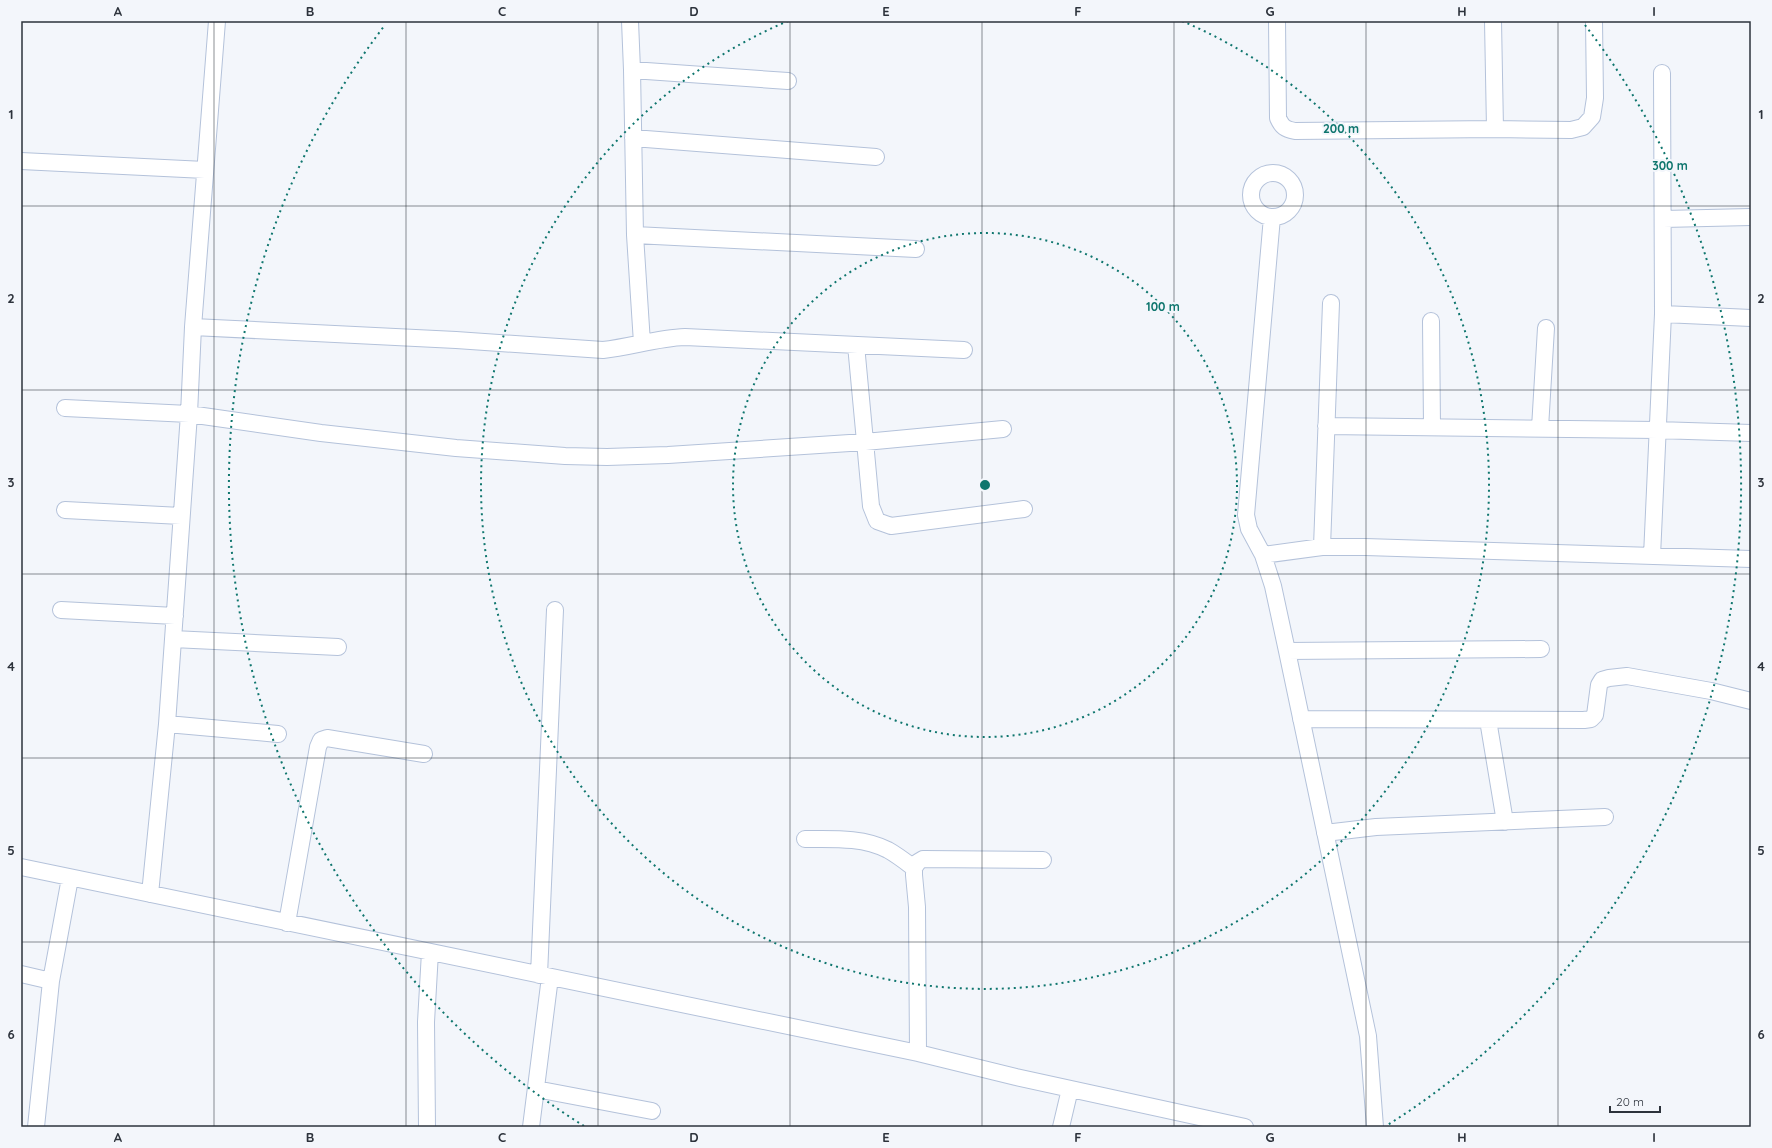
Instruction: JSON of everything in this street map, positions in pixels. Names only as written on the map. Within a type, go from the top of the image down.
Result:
[{"type":"street","points":[[150,894],[167,724],[189,414],[193,327],[218,21]]},
{"type":"street","points":[[630,21],[634,235],[642,343]]},
{"type":"street","points":[[1277,21],[1278,118],[1282,126],[1287,130],[1295,131],[1495,129],[1571,130],[1583,127],[1592,116],[1595,98],[1594,21]]},
{"type":"street","points":[[1493,21],[1495,129]]},
{"type":"street","points":[[632,70],[788,81]]},
{"type":"street","points":[[1652,556],[1663,314],[1664,218],[1662,73]]},
{"type":"street","points":[[633,138],[876,157]]},
{"type":"street","points":[[21,161],[205,170]]},
{"type":"street","points":[[1272,217],[1246,515],[1249,529],[1263,555],[1273,586],[1287,651],[1368,1036],[1375,1127]]},
{"type":"street","points":[[1664,218],[1751,217]]},
{"type":"street","points":[[634,235],[916,249]]},
{"type":"street","points":[[1322,547],[1331,302]]},
{"type":"street","points":[[1663,314],[1751,318]]},
{"type":"street","points":[[1431,321],[1432,427]]},
{"type":"street","points":[[193,327],[456,340],[603,350],[666,338],[685,337],[964,350]]},
{"type":"street","points":[[1540,428],[1546,328]]},
{"type":"street","points":[[856,345],[871,506],[877,521],[891,526],[1024,509]]},
{"type":"street","points":[[65,408],[189,414],[321,434],[456,448],[565,456],[637,457],[865,442],[1003,429]]},
{"type":"street","points":[[1326,426],[1540,428],[1751,433]]},
{"type":"street","points":[[65,510],[181,516]]},
{"type":"street","points":[[1263,555],[1322,547],[1751,559]]},
{"type":"street","points":[[61,610],[175,616]]},
{"type":"street","points":[[531,1127],[536,1089],[544,976],[555,610]]},
{"type":"street","points":[[173,640],[338,647]]},
{"type":"street","points":[[1287,651],[1541,649]]},
{"type":"street","points":[[1301,719],[1584,720],[1591,719],[1595,715],[1597,710],[1599,686],[1602,680],[1619,676],[1712,691],[1751,701]]},
{"type":"street","points":[[1488,720],[1504,822]]},
{"type":"street","points":[[167,724],[278,734]]},
{"type":"street","points":[[287,923],[318,747],[321,740],[327,738],[424,754]]},
{"type":"street","points":[[1325,833],[1376,826],[1605,817]]},
{"type":"street","points":[[805,839],[851,840],[868,843],[888,850],[914,868]]},
{"type":"street","points":[[918,1053],[914,868],[918,862],[923,859],[1043,860]]},
{"type":"street","points":[[21,867],[918,1053],[1070,1089],[1244,1127]]},
{"type":"street","points":[[36,1127],[51,981],[70,878]]},
{"type":"street","points":[[427,1127],[426,1022],[430,952]]},
{"type":"street","points":[[21,974],[51,981]]},
{"type":"street","points":[[536,1089],[652,1111]]},
{"type":"street","points":[[1061,1127],[1070,1089]]}]
